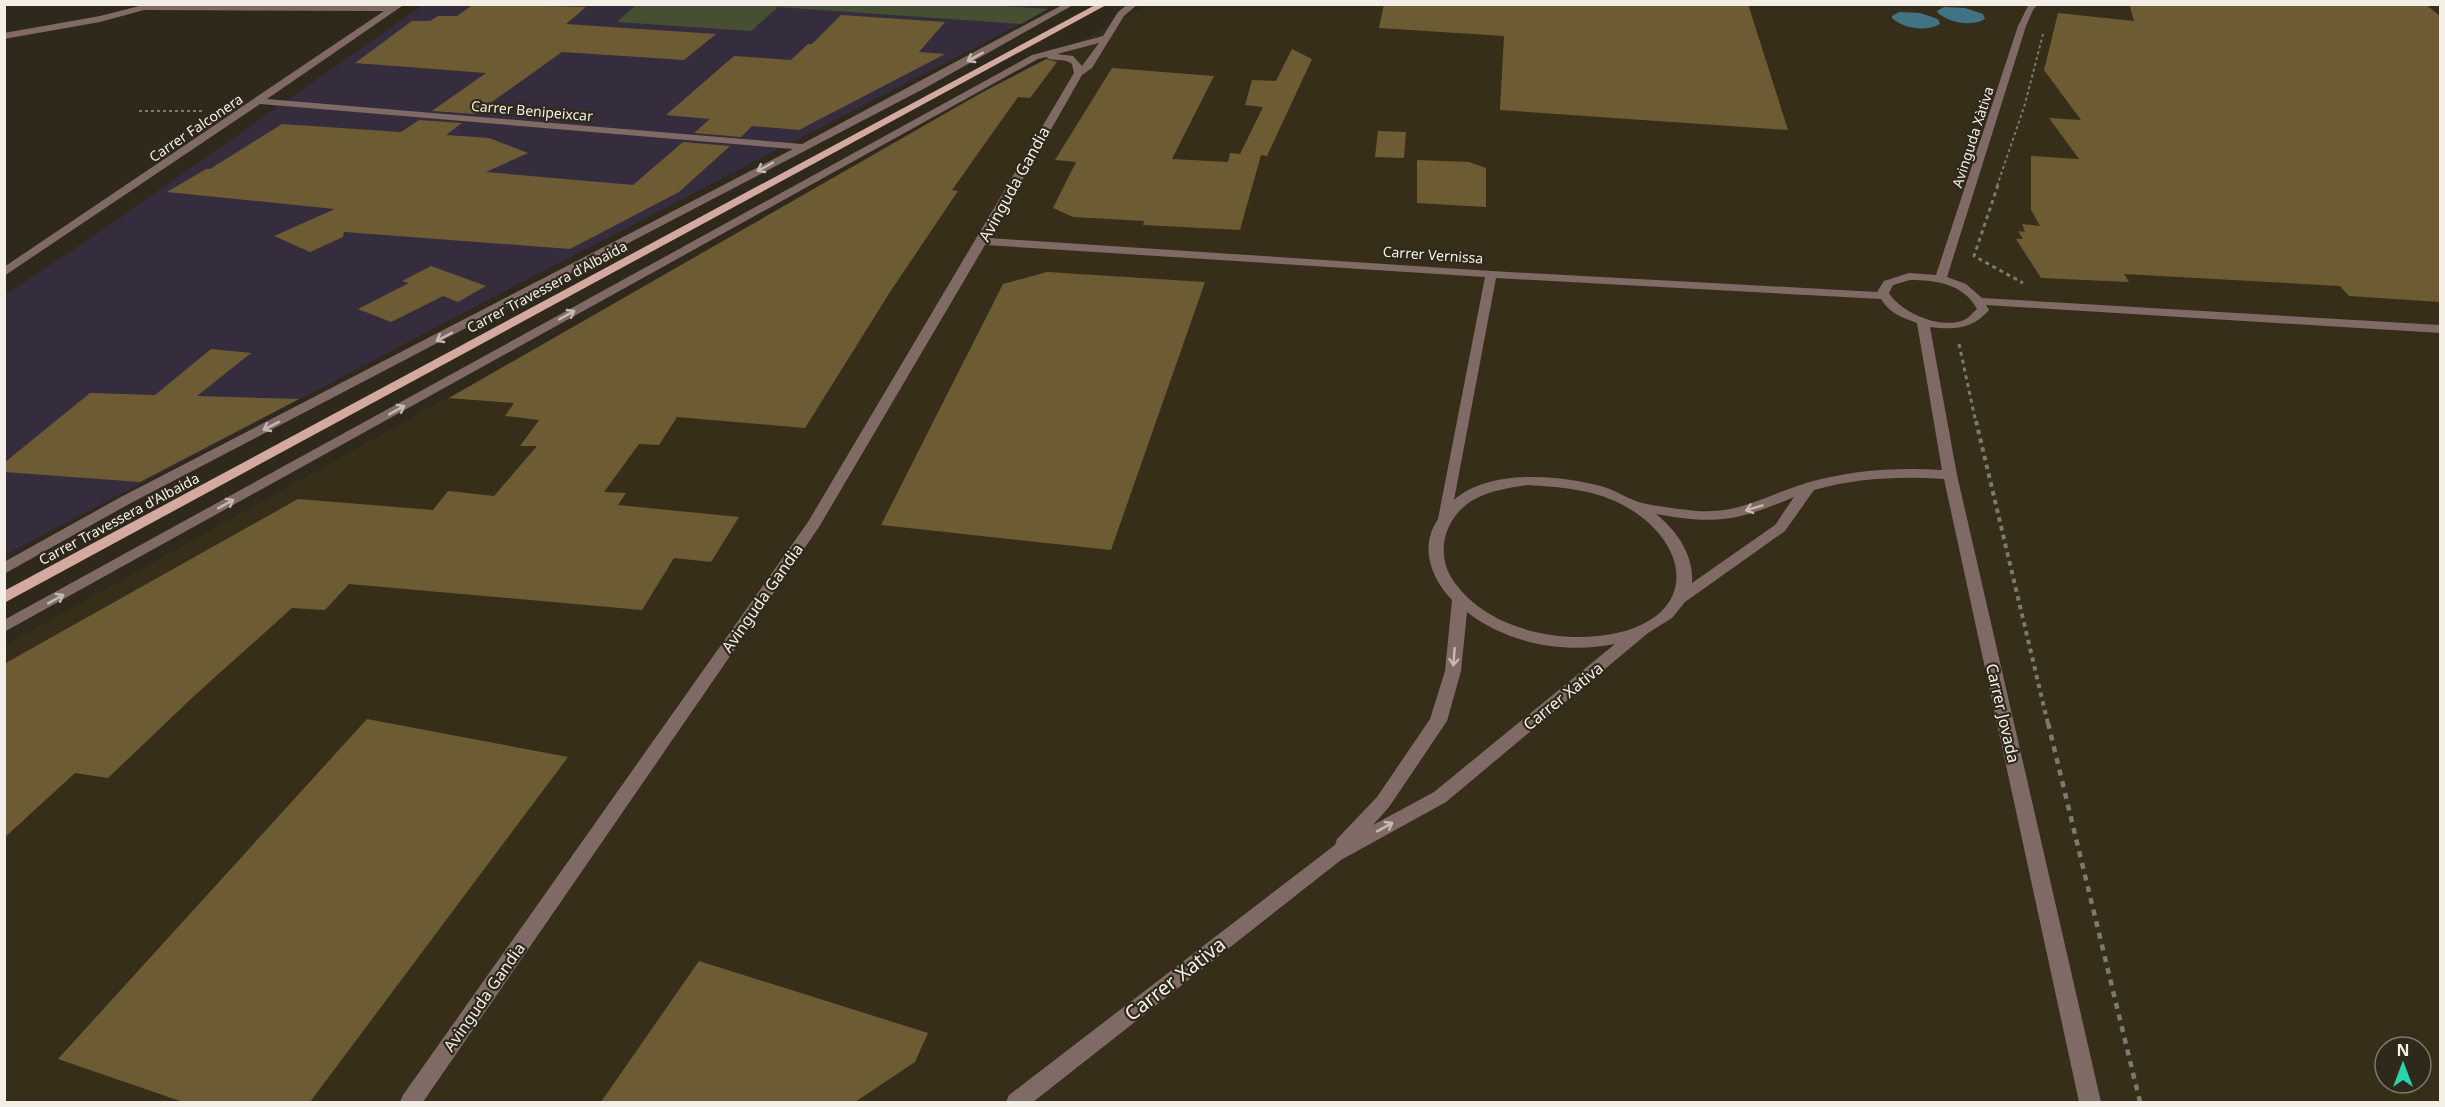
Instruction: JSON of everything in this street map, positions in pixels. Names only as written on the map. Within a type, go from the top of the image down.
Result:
[{"type":"main road","name":"Carrer Travessera d'Albaida","points":[[4,598],[1104,4]]},
{"type":"street","points":[[4,36],[100,19],[158,4]]},
{"type":"street","points":[[4,569],[124,501],[924,85],[1071,4]]},
{"type":"street","name":"Avinguda Gandia","points":[[411,1102],[814,524],[1079,73],[1089,66],[1121,14],[1134,4]]},
{"type":"street","name":"Avinguda Xàtiva","points":[[1940,279],[2022,26],[2029,9],[2034,4]]},
{"type":"street","points":[[144,8],[398,7]]},
{"type":"street","name":"Carrer Falconera","points":[[4,273],[398,7]]},
{"type":"street","points":[[1026,29],[1069,23]]},
{"type":"street","points":[[4,627],[1035,57],[1107,38]]},
{"type":"street","points":[[1035,57],[1072,59],[1077,63],[1079,73]]},
{"type":"street","name":"Carrer Benipeixcar","points":[[260,101],[802,147]]},
{"type":"street","name":"Carrer Vernissa","points":[[982,241],[1491,274],[1882,296]]},
{"type":"street","points":[[1491,274],[1444,517],[1436,536],[1435,557],[1443,578],[1460,599],[1489,620],[1526,634],[1566,642],[1607,641],[1641,632],[1666,617],[1681,598],[1780,528],[1809,488]]},
{"type":"street","points":[[1916,276],[1940,279],[1965,289],[1980,301],[1983,310],[1979,317],[1957,325],[1923,322],[1896,311],[1882,296],[1882,288],[1886,282],[1896,278],[1916,276]]},
{"type":"street","points":[[1980,301],[2440,329]]},
{"type":"street","name":"Carrer Jovada","points":[[1923,322],[1950,475],[2090,1102]]},
{"type":"street","points":[[1636,507],[1680,514],[1734,514],[1854,475],[1890,471],[1950,475]]},
{"type":"street","points":[[1444,517],[1464,499],[1493,486],[1528,481],[1565,483],[1593,489],[1636,507],[1662,526],[1679,549],[1686,574],[1681,598]]},
{"type":"street","name":"Carrer Xativa","points":[[1334,855],[1383,802],[1438,721],[1453,671],[1460,599]]},
{"type":"street","name":"Carrer Xativa","points":[[1017,1102],[1334,855],[1440,796],[1641,632]]},
{"type":"path","points":[[2039,304],[2028,286],[1974,256],[2025,104],[2044,31]]},
{"type":"path","points":[[139,111],[243,112]]},
{"type":"path","points":[[1958,339],[1989,480],[2140,1102]]},
{"type":"shaded area","points":[[423,5],[1048,5],[1048,9],[497,295],[5,555],[5,295],[88,240]]},
{"type":"shaded area","points":[[1148,5],[2440,5],[2440,1102],[5,1102],[4,646],[686,264],[980,94]]},
{"type":"green space","points":[[637,4],[974,4],[1048,9],[1021,24],[778,7],[751,31],[617,22]]},
{"type":"water","points":[[1944,7],[1965,8],[1983,14],[1985,19],[1973,23],[1954,21],[1938,13],[1937,11]]},
{"type":"water","points":[[1899,12],[1920,13],[1938,19],[1940,24],[1922,29],[1909,27],[1892,18]]},
{"type":"building","points":[[474,4],[586,7],[566,24],[716,34],[684,60],[562,52],[475,114],[432,111],[486,73],[355,63],[412,21],[430,21],[438,16],[457,16]]},
{"type":"building","points":[[1384,4],[1748,4],[1788,130],[1500,110],[1504,36],[1379,28]]},
{"type":"building","points":[[2129,4],[2425,4],[2440,16],[2440,302],[2349,296],[2340,286],[2124,274],[2129,282],[2041,278],[2016,239],[2023,239],[2018,231],[2025,232],[2022,224],[2040,226],[2031,210],[2031,156],[2079,159],[2049,118],[2081,120],[2044,70],[2058,13],[2134,21]]},
{"type":"building","points":[[841,15],[945,22],[919,52],[945,54],[799,130],[752,126],[741,137],[694,133],[710,119],[666,115],[734,56],[791,60],[808,44],[812,44]]},
{"type":"building","points":[[1292,49],[1312,59],[1267,156],[1261,155],[1240,230],[1143,225],[1144,221],[1073,217],[1053,208],[1076,162],[1055,160],[1112,68],[1214,76],[1172,159],[1228,162],[1230,153],[1240,154],[1263,107],[1245,105],[1252,80],[1276,81]]},
{"type":"building","points":[[1046,59],[1057,62],[1030,98],[1018,97],[952,190],[958,191],[890,292],[805,428],[677,417],[659,445],[639,444],[604,492],[626,493],[618,505],[739,517],[711,562],[674,558],[642,610],[349,584],[325,610],[292,608],[193,697],[108,778],[75,773],[4,838],[4,664],[298,499],[433,510],[448,491],[494,496],[537,446],[520,446],[539,420],[505,416],[514,403],[449,398],[981,93]]},
{"type":"building","points":[[419,120],[462,123],[446,135],[489,138],[528,153],[486,172],[633,185],[683,142],[730,146],[679,192],[570,249],[344,232],[343,237],[310,252],[274,236],[335,209],[167,192],[206,169],[210,169],[282,124],[401,132]]},
{"type":"building","points":[[1378,131],[1406,132],[1404,158],[1375,157]]},
{"type":"building","points":[[1417,160],[1469,162],[1486,168],[1486,207],[1417,203]]},
{"type":"building","points":[[431,266],[486,286],[458,302],[443,296],[391,322],[358,309],[409,283],[402,281]]},
{"type":"building","points":[[1047,272],[1205,282],[1111,550],[881,525],[1003,284]]},
{"type":"building","points":[[211,349],[251,353],[197,396],[299,399],[140,482],[4,472],[4,463],[90,393],[155,395]]},
{"type":"building","points":[[367,719],[568,757],[310,1102],[183,1102],[58,1059]]},
{"type":"building","points":[[699,961],[928,1033],[915,1062],[855,1102],[601,1102]]}]
